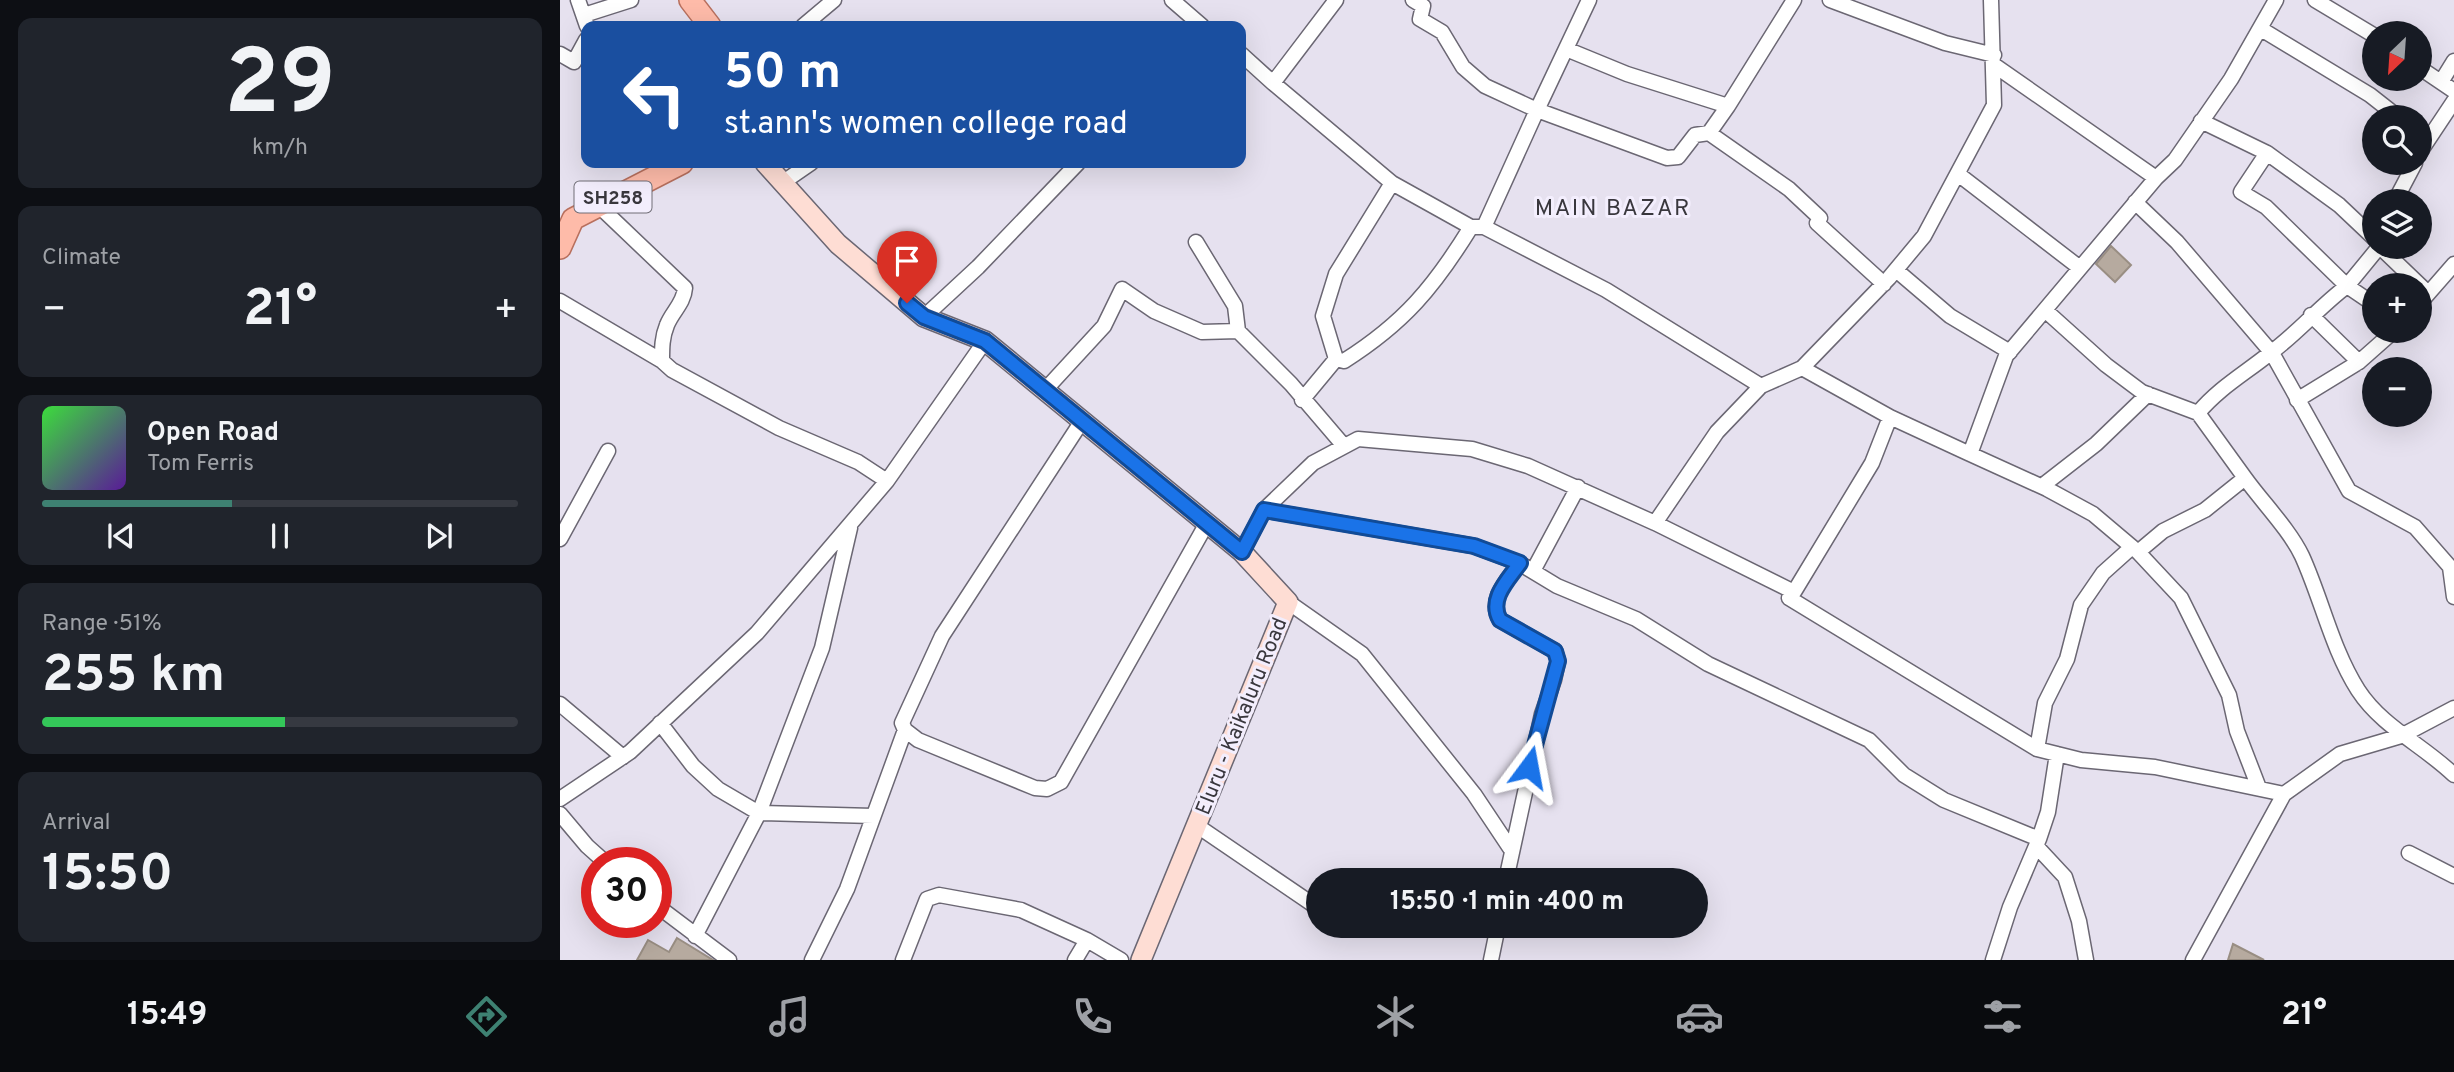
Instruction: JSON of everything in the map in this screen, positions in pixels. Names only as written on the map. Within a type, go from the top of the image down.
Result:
[{"type":"main road","points":[[697,3],[707,21]]},
{"type":"main road","name":"SH258","points":[[560,248],[566,220],[672,168]]},
{"type":"main road","name":"Eluru - Kaikaluru Road","points":[[769,168],[838,244],[924,317],[985,341],[1242,552],[1287,602],[1141,960]]},
{"type":"street","points":[[578,0],[586,21],[631,0]]},
{"type":"street","points":[[809,21],[834,0]]},
{"type":"street","points":[[1172,0],[1198,21]]},
{"type":"street","points":[[1273,83],[1336,0]]},
{"type":"street","points":[[1413,0],[1423,6],[1420,19],[1442,32],[1450,49],[1478,80],[1518,103],[1668,158],[1678,157],[1695,135],[1709,133],[1789,189],[1820,218],[1817,223],[1884,284]]},
{"type":"street","points":[[1336,359],[1343,361],[1377,340],[1401,320],[1438,280],[1478,227],[1589,0]]},
{"type":"street","points":[[1709,133],[1794,0]]},
{"type":"street","points":[[1830,0],[1994,60],[2156,178]]},
{"type":"street","points":[[1655,523],[1717,432],[1761,386],[1802,368],[1884,284],[1924,236],[1994,105],[1991,0]]},
{"type":"street","points":[[1970,454],[2010,352],[2135,202],[2175,160],[2231,79],[2276,0]]},
{"type":"street","points":[[2315,0],[2362,28]]},
{"type":"street","points":[[2261,29],[2383,105]]},
{"type":"street","points":[[560,54],[574,62],[581,49]]},
{"type":"street","points":[[1566,49],[1627,74],[1728,106]]},
{"type":"street","points":[[1246,59],[1392,183],[1606,290],[1761,386]]},
{"type":"street","points":[[2441,82],[2454,61]]},
{"type":"street","points":[[2432,76],[2454,91]]},
{"type":"street","points":[[2432,129],[2454,101]]},
{"type":"street","points":[[2201,121],[2266,153],[2339,205],[2362,227]]},
{"type":"street","points":[[2266,153],[2241,192],[2274,215],[2347,286],[2362,296]]},
{"type":"street","points":[[782,183],[804,168]]},
{"type":"street","points":[[924,317],[978,267],[1073,168]]},
{"type":"street","points":[[1958,174],[2080,268]]},
{"type":"street","points":[[1336,359],[1323,316],[1333,285],[1392,183]]},
{"type":"street","points":[[2135,202],[2177,242],[2272,353],[2349,491],[2415,527],[2452,563],[2454,597]]},
{"type":"street","points":[[597,205],[685,288],[684,297],[667,323],[662,342],[662,361]]},
{"type":"street","points":[[1196,242],[1235,306],[1238,331],[1291,384],[1302,400],[1345,446]]},
{"type":"street","points":[[2198,413],[2217,391],[2272,353],[2311,315],[2347,286],[2370,259]]},
{"type":"street","points":[[2390,259],[2402,273]]},
{"type":"street","points":[[2432,289],[2454,264]]},
{"type":"street","points":[[1896,270],[1950,316],[2010,352]]},
{"type":"street","points":[[1045,390],[1104,326],[1122,289],[1154,311],[1202,332],[1238,331]]},
{"type":"street","points":[[560,301],[662,361],[671,370],[779,428],[858,461],[887,481]]},
{"type":"street","points":[[2046,312],[2106,366],[2148,394],[2198,413],[2301,554],[2340,658],[2360,692],[2401,736],[2430,753],[2454,775]]},
{"type":"street","points":[[2311,315],[2359,362]]},
{"type":"street","points":[[560,799],[623,757],[757,633],[887,481],[985,341]]},
{"type":"street","points":[[2297,400],[2359,362],[2380,343]]},
{"type":"street","points":[[1302,400],[1336,359]]},
{"type":"street","points":[[1802,368],[1890,417],[2042,486],[2092,514],[2135,549],[2181,598],[2229,695],[2237,731],[2259,788]]},
{"type":"street","points":[[2042,486],[2096,444],[2148,394]]},
{"type":"street","points":[[1890,417],[1872,463],[1789,598],[2037,749],[2081,760],[2155,767],[2284,794]]},
{"type":"street","points":[[1082,421],[942,636],[902,723],[905,730],[918,740],[1035,788],[1048,789],[1061,782],[1207,523]]},
{"type":"street","points":[[1242,552],[1264,510],[1313,463],[1357,439],[1472,450],[1528,466],[1655,523],[1794,592]]},
{"type":"street","points":[[560,539],[608,450]]},
{"type":"street","points":[[2037,749],[2045,703],[2067,659],[2081,605],[2103,573],[2163,531],[2205,510],[2245,478]]},
{"type":"street","points":[[1533,571],[1578,487]]},
{"type":"street","points":[[1264,510],[1474,546],[1520,563],[1557,586],[1636,619],[1708,664],[1869,740],[1904,775],[1944,800],[2038,844],[2065,877],[2079,921],[2086,960]]},
{"type":"street","points":[[695,936],[759,813],[822,648],[851,523]]},
{"type":"street","points":[[1508,868],[1542,713],[1558,661],[1555,651],[1500,620],[1495,612],[1495,601],[1520,563]]},
{"type":"street","points":[[1287,602],[1363,654],[1474,794],[1510,848]]},
{"type":"street","points":[[560,704],[623,757]]},
{"type":"street","points":[[2193,960],[2284,794],[2340,754],[2401,736],[2454,708]]},
{"type":"street","points":[[660,723],[693,766],[718,789],[759,813],[873,816]]},
{"type":"street","points":[[812,960],[847,888],[905,730]]},
{"type":"street","points":[[1993,960],[2010,907],[2038,844],[2048,812],[2057,754]]},
{"type":"street","points":[[560,814],[588,847]]},
{"type":"street","points":[[1196,825],[1306,900]]},
{"type":"street","points":[[2409,853],[2454,876]]},
{"type":"street","points":[[903,960],[927,899],[939,895],[1021,910],[1087,940],[1121,960]]},
{"type":"street","points":[[672,918],[729,960]]},
{"type":"street","points":[[1491,960],[1496,938]]},
{"type":"street","points":[[1075,960],[1087,940]]},
{"type":"building","points":[[2111,246],[2131,265],[2115,282],[2096,264]]},
{"type":"building","points":[[677,938],[713,960],[637,960],[648,940],[669,952]]},
{"type":"building","points":[[2233,944],[2264,960],[2228,960]]},
{"type":"district","name":"MAIN BAZAR","points":[[1613,207]]},
{"type":"route","points":[[907,303],[924,317],[985,341],[1242,552],[1264,510],[1359,524],[1474,546],[1520,563],[1495,601],[1495,612],[1500,620],[1555,651],[1558,661],[1529,767]]}]
